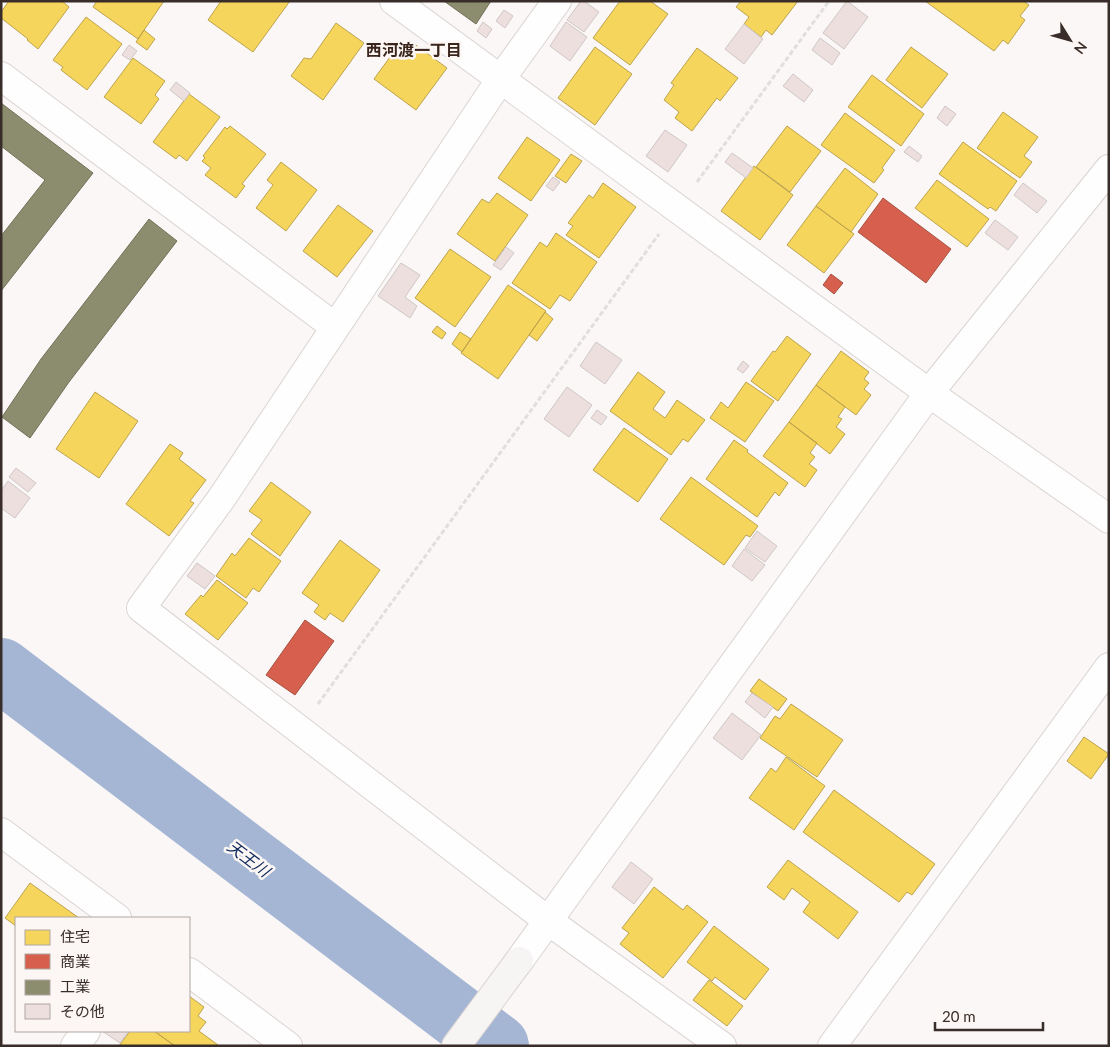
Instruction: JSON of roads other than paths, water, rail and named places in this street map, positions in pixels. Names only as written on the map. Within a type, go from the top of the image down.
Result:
[{"type":"street","points":[[394,1],[929,393],[1109,519]]},
{"type":"street","points":[[556,1],[500,80],[221,499],[141,608],[547,920],[722,1046]]},
{"type":"street","points":[[1,76],[335,327]]},
{"type":"street","points":[[456,1046],[929,393],[1109,169]]},
{"type":"street","points":[[832,1046],[1109,668]]},
{"type":"street","points":[[1,832],[116,917]]},
{"type":"street","points":[[190,973],[288,1046]]},
{"type":"street","points":[[75,1046],[85,1032]]},
{"type":"waterway","name":"天王川","points":[[1,670],[497,1046]]},
{"type":"district","name":"西河渡一丁目","points":[[414,49]]}]
